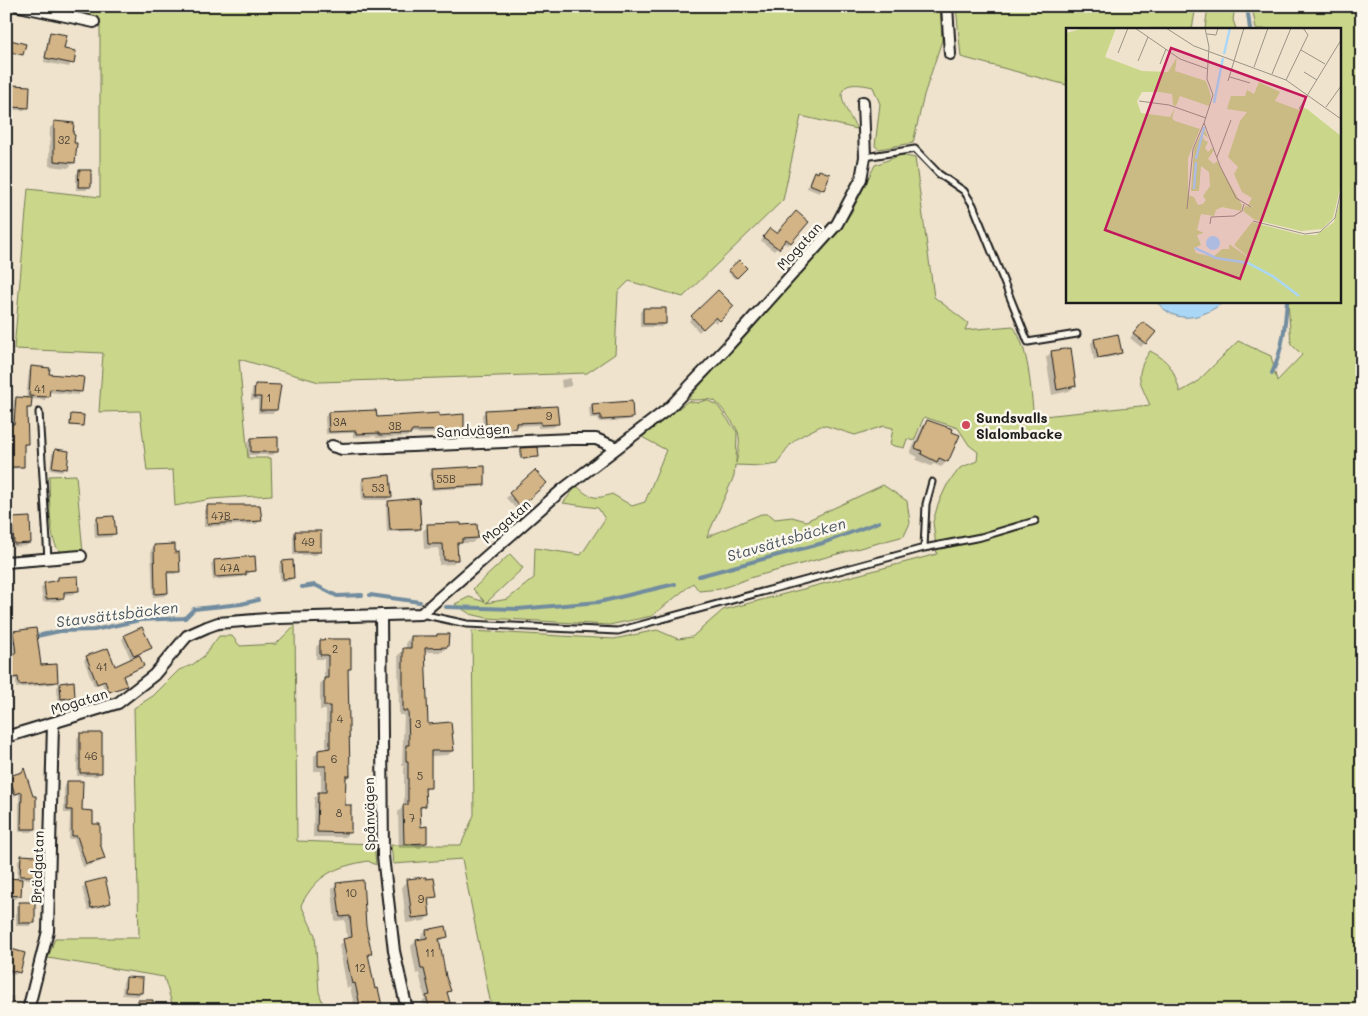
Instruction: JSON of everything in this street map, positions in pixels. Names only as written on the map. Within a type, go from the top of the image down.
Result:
[{"type":"street","points":[[19,6],[94,22]]},
{"type":"street","points":[[947,6],[950,54]]},
{"type":"street","name":"Mogatan","points":[[6,737],[118,704],[154,675],[187,636],[207,627],[279,618],[421,614],[562,490],[615,447],[669,408],[838,224],[862,179],[865,157],[863,102]]},
{"type":"street","name":"Sandvägen","points":[[332,446],[342,449],[596,439],[615,447]]},
{"type":"street","points":[[6,562],[81,556]]},
{"type":"street","name":"Spånvägen","points":[[381,615],[383,856],[394,951],[407,1010]]},
{"type":"street","name":"Brädgatan","points":[[28,1010],[48,931],[54,723]]},
{"type":"lane","points":[[865,157],[915,150],[939,174],[964,191],[973,205],[1028,342],[1077,334]]},
{"type":"lane","points":[[39,412],[48,558]]},
{"type":"lane","points":[[924,548],[926,504],[932,482]]},
{"type":"lane","points":[[421,614],[467,624],[618,631],[924,548],[982,537],[1035,521]]},
{"type":"green space","points":[[76,6],[940,6],[942,40],[924,95],[913,143],[879,149],[875,146],[880,104],[873,87],[849,85],[844,89],[842,95],[843,102],[857,129],[801,116],[783,200],[683,297],[629,281],[618,292],[615,354],[587,373],[319,382],[239,359],[248,458],[271,458],[272,495],[211,499],[175,506],[173,470],[147,471],[140,411],[99,412],[103,353],[14,349],[28,189],[100,197],[100,19],[76,13]]},
{"type":"green space","points":[[956,6],[1196,6],[1192,28],[1066,28],[1066,85],[961,57]]},
{"type":"green space","points":[[1208,6],[1235,6],[1233,20],[1236,28],[1205,28]]},
{"type":"green space","points":[[1252,6],[1362,6],[1362,1010],[492,1010],[462,859],[393,864],[391,845],[461,845],[474,815],[472,631],[614,639],[657,630],[678,639],[692,637],[723,610],[937,554],[933,522],[938,504],[947,485],[960,468],[977,461],[978,452],[969,445],[958,428],[924,417],[914,441],[907,439],[904,448],[890,445],[893,428],[884,426],[855,435],[823,425],[808,432],[791,444],[778,464],[764,466],[735,465],[734,476],[707,537],[761,514],[769,514],[775,519],[792,517],[806,521],[883,485],[907,501],[910,523],[904,536],[753,577],[720,589],[699,591],[693,583],[652,616],[609,625],[487,618],[470,614],[455,604],[469,597],[485,602],[473,589],[510,554],[523,568],[486,603],[508,599],[534,578],[535,548],[581,555],[605,519],[598,508],[563,503],[577,486],[593,497],[612,494],[632,506],[645,502],[666,450],[642,437],[688,401],[697,403],[706,400],[717,405],[737,432],[736,463],[739,436],[737,429],[728,416],[715,401],[708,399],[688,399],[839,230],[851,213],[875,165],[901,155],[915,158],[934,297],[968,323],[965,330],[1013,326],[1019,336],[1026,358],[1034,417],[1150,405],[1141,384],[1140,372],[1150,351],[1163,359],[1170,367],[1180,392],[1196,383],[1238,341],[1271,356],[1277,381],[1302,355],[1291,344],[1288,302],[1340,302],[1340,28],[1256,28]]},
{"type":"green space","points":[[76,475],[83,553],[67,553],[61,552],[55,545],[50,515],[49,476]]},
{"type":"green space","points":[[295,625],[297,841],[374,844],[376,865],[368,861],[337,869],[314,886],[301,905],[315,935],[319,992],[325,1010],[174,1010],[164,977],[48,958],[55,938],[139,938],[134,708],[153,696],[179,670],[192,665],[204,656],[219,636],[232,636],[240,646],[276,644]]},
{"type":"water","points":[[1157,302],[1224,302],[1198,316],[1181,317],[1164,309]]},
{"type":"building","points":[[50,32],[67,35],[64,49],[76,51],[74,64],[45,58]]},
{"type":"building","points":[[6,39],[26,44],[23,55],[6,51]]},
{"type":"building","points":[[12,85],[30,86],[29,108],[11,107]]},
{"type":"building","points":[[54,121],[74,123],[74,143],[77,143],[75,163],[54,161]]},
{"type":"building","points":[[79,170],[91,170],[91,187],[78,187]]},
{"type":"building","points":[[819,170],[830,174],[824,190],[809,184],[814,171],[818,173]]},
{"type":"building","points":[[796,211],[809,222],[791,243],[786,239],[779,249],[763,237],[770,228],[777,233]]},
{"type":"building","points":[[739,260],[747,268],[737,278],[728,270]]},
{"type":"building","points":[[718,290],[734,306],[720,321],[716,317],[703,329],[691,316]]},
{"type":"building","points":[[643,308],[666,308],[666,324],[643,324]]},
{"type":"building","points":[[1143,322],[1156,332],[1146,344],[1133,334]]},
{"type":"building","points":[[1118,334],[1122,353],[1098,358],[1094,339]]},
{"type":"building","points":[[1071,348],[1076,386],[1057,390],[1051,351]]},
{"type":"building","points":[[31,366],[50,368],[49,374],[84,377],[82,392],[50,389],[49,397],[29,396]]},
{"type":"building","points":[[255,384],[281,385],[277,410],[260,410],[261,397],[254,397]]},
{"type":"building","points":[[16,397],[32,398],[31,408],[27,408],[28,444],[24,444],[24,467],[9,467],[9,424],[14,424]]},
{"type":"building","points":[[632,401],[633,418],[601,420],[601,415],[593,416],[592,404]]},
{"type":"building","points":[[557,406],[559,424],[541,425],[541,422],[516,423],[516,428],[500,429],[500,424],[486,425],[485,410]]},
{"type":"building","points":[[376,410],[377,417],[439,413],[439,416],[464,414],[464,430],[411,431],[411,434],[379,435],[379,433],[356,434],[356,431],[329,432],[328,412]]},
{"type":"building","points":[[71,414],[84,415],[83,426],[70,425]]},
{"type":"building","points":[[927,420],[953,429],[952,432],[960,435],[948,462],[939,458],[937,462],[921,454],[922,451],[915,448]]},
{"type":"building","points":[[278,437],[278,452],[251,452],[251,438]]},
{"type":"building","points":[[538,447],[539,457],[521,458],[521,448]]},
{"type":"building","points":[[55,449],[69,451],[67,469],[52,467]]},
{"type":"building","points":[[485,466],[485,485],[433,488],[432,469]]},
{"type":"building","points":[[535,470],[547,483],[520,507],[509,493]]},
{"type":"building","points":[[390,475],[392,497],[365,497],[363,478]]},
{"type":"building","points":[[419,498],[421,529],[390,530],[388,501]]},
{"type":"building","points":[[207,505],[260,505],[262,521],[207,524]]},
{"type":"building","points":[[114,516],[116,534],[98,535],[97,517]]},
{"type":"building","points":[[30,517],[31,543],[14,544],[12,518]]},
{"type":"building","points":[[461,523],[461,525],[477,524],[478,538],[462,539],[462,543],[457,543],[458,560],[444,560],[443,544],[428,544],[427,524]]},
{"type":"building","points":[[295,531],[321,531],[321,552],[296,552]]},
{"type":"building","points":[[175,544],[175,553],[179,552],[180,572],[167,572],[168,593],[155,594],[154,545]]},
{"type":"building","points":[[255,556],[256,571],[246,572],[246,575],[215,577],[214,560]]},
{"type":"building","points":[[293,560],[294,578],[283,579],[282,561]]},
{"type":"building","points":[[78,576],[79,591],[64,592],[64,598],[46,599],[44,583],[58,580],[58,577]]},
{"type":"building","points":[[142,627],[152,648],[134,656],[124,635]]},
{"type":"building","points":[[36,628],[41,665],[57,664],[58,682],[19,685],[18,677],[6,679],[6,654],[16,653],[13,631]]},
{"type":"building","points":[[437,634],[449,634],[448,647],[425,648],[428,724],[451,722],[454,751],[431,751],[431,788],[425,788],[426,806],[420,807],[421,827],[427,826],[427,843],[404,844],[403,805],[408,805],[406,745],[409,745],[408,711],[403,711],[403,648],[411,648],[411,636],[437,636]]},
{"type":"building","points":[[351,639],[351,669],[348,669],[350,776],[346,776],[345,805],[351,805],[351,833],[317,832],[318,792],[326,792],[326,766],[318,766],[318,750],[330,748],[330,706],[324,706],[324,678],[328,678],[328,655],[320,655],[320,640]]},
{"type":"building","points":[[108,648],[115,666],[139,655],[144,666],[123,676],[127,686],[109,692],[105,681],[97,684],[86,656]]},
{"type":"building","points":[[74,681],[75,697],[61,699],[60,683]]},
{"type":"building","points":[[80,733],[102,733],[102,773],[80,773]]},
{"type":"building","points":[[24,768],[33,796],[36,796],[36,829],[21,829],[22,792],[15,794],[9,776],[22,772]]},
{"type":"building","points":[[67,781],[83,781],[82,810],[93,811],[93,824],[100,824],[100,843],[105,859],[86,864],[77,836],[72,836],[72,810],[67,810]]},
{"type":"building","points":[[21,855],[37,856],[36,876],[20,876]]},
{"type":"building","points":[[426,877],[426,879],[434,878],[437,897],[428,898],[430,916],[412,918],[407,879]]},
{"type":"building","points":[[6,878],[22,879],[21,896],[6,895]]},
{"type":"building","points":[[105,878],[111,903],[91,908],[85,883]]},
{"type":"building","points":[[363,880],[366,926],[372,954],[368,954],[375,989],[378,988],[383,1010],[361,1010],[355,983],[352,984],[343,939],[352,937],[350,916],[340,917],[336,883]]},
{"type":"building","points":[[19,902],[35,902],[35,923],[19,923]]},
{"type":"building","points":[[446,926],[448,937],[439,939],[446,977],[451,991],[447,992],[452,1010],[430,1010],[426,996],[430,995],[424,969],[421,969],[416,940],[427,938],[426,930]]},
{"type":"building","points":[[8,948],[25,953],[20,973],[6,969]]},
{"type":"building","points":[[126,977],[143,978],[142,993],[125,992]]},
{"type":"building","points":[[138,1000],[153,1000],[153,1010],[137,1010]]},
{"type":"waterway","points":[[1247,6],[1250,28]]},
{"type":"waterway","points":[[1272,373],[1281,347],[1287,302]]},
{"type":"waterway","name":"Stavsättsbäcken","points":[[699,576],[823,543],[879,522]]},
{"type":"waterway","name":"Stavsättsbäcken","points":[[446,607],[518,609],[599,602],[675,584]]},
{"type":"waterway","name":"Stavsättsbäcken","points":[[302,587],[315,585],[337,596],[362,595]]},
{"type":"waterway","name":"Stavsättsbäcken","points":[[370,595],[420,602]]},
{"type":"waterway","name":"Stavsättsbäcken","points":[[32,637],[60,631],[94,630],[140,620],[185,618],[194,609],[241,604],[258,600]]},
{"type":"waterway","name":"Stavsättsbäcken","points":[[6,643],[18,641]]},
{"type":"place","name":"Sundsvalls Slalombacke","points":[[966,425]]}]
